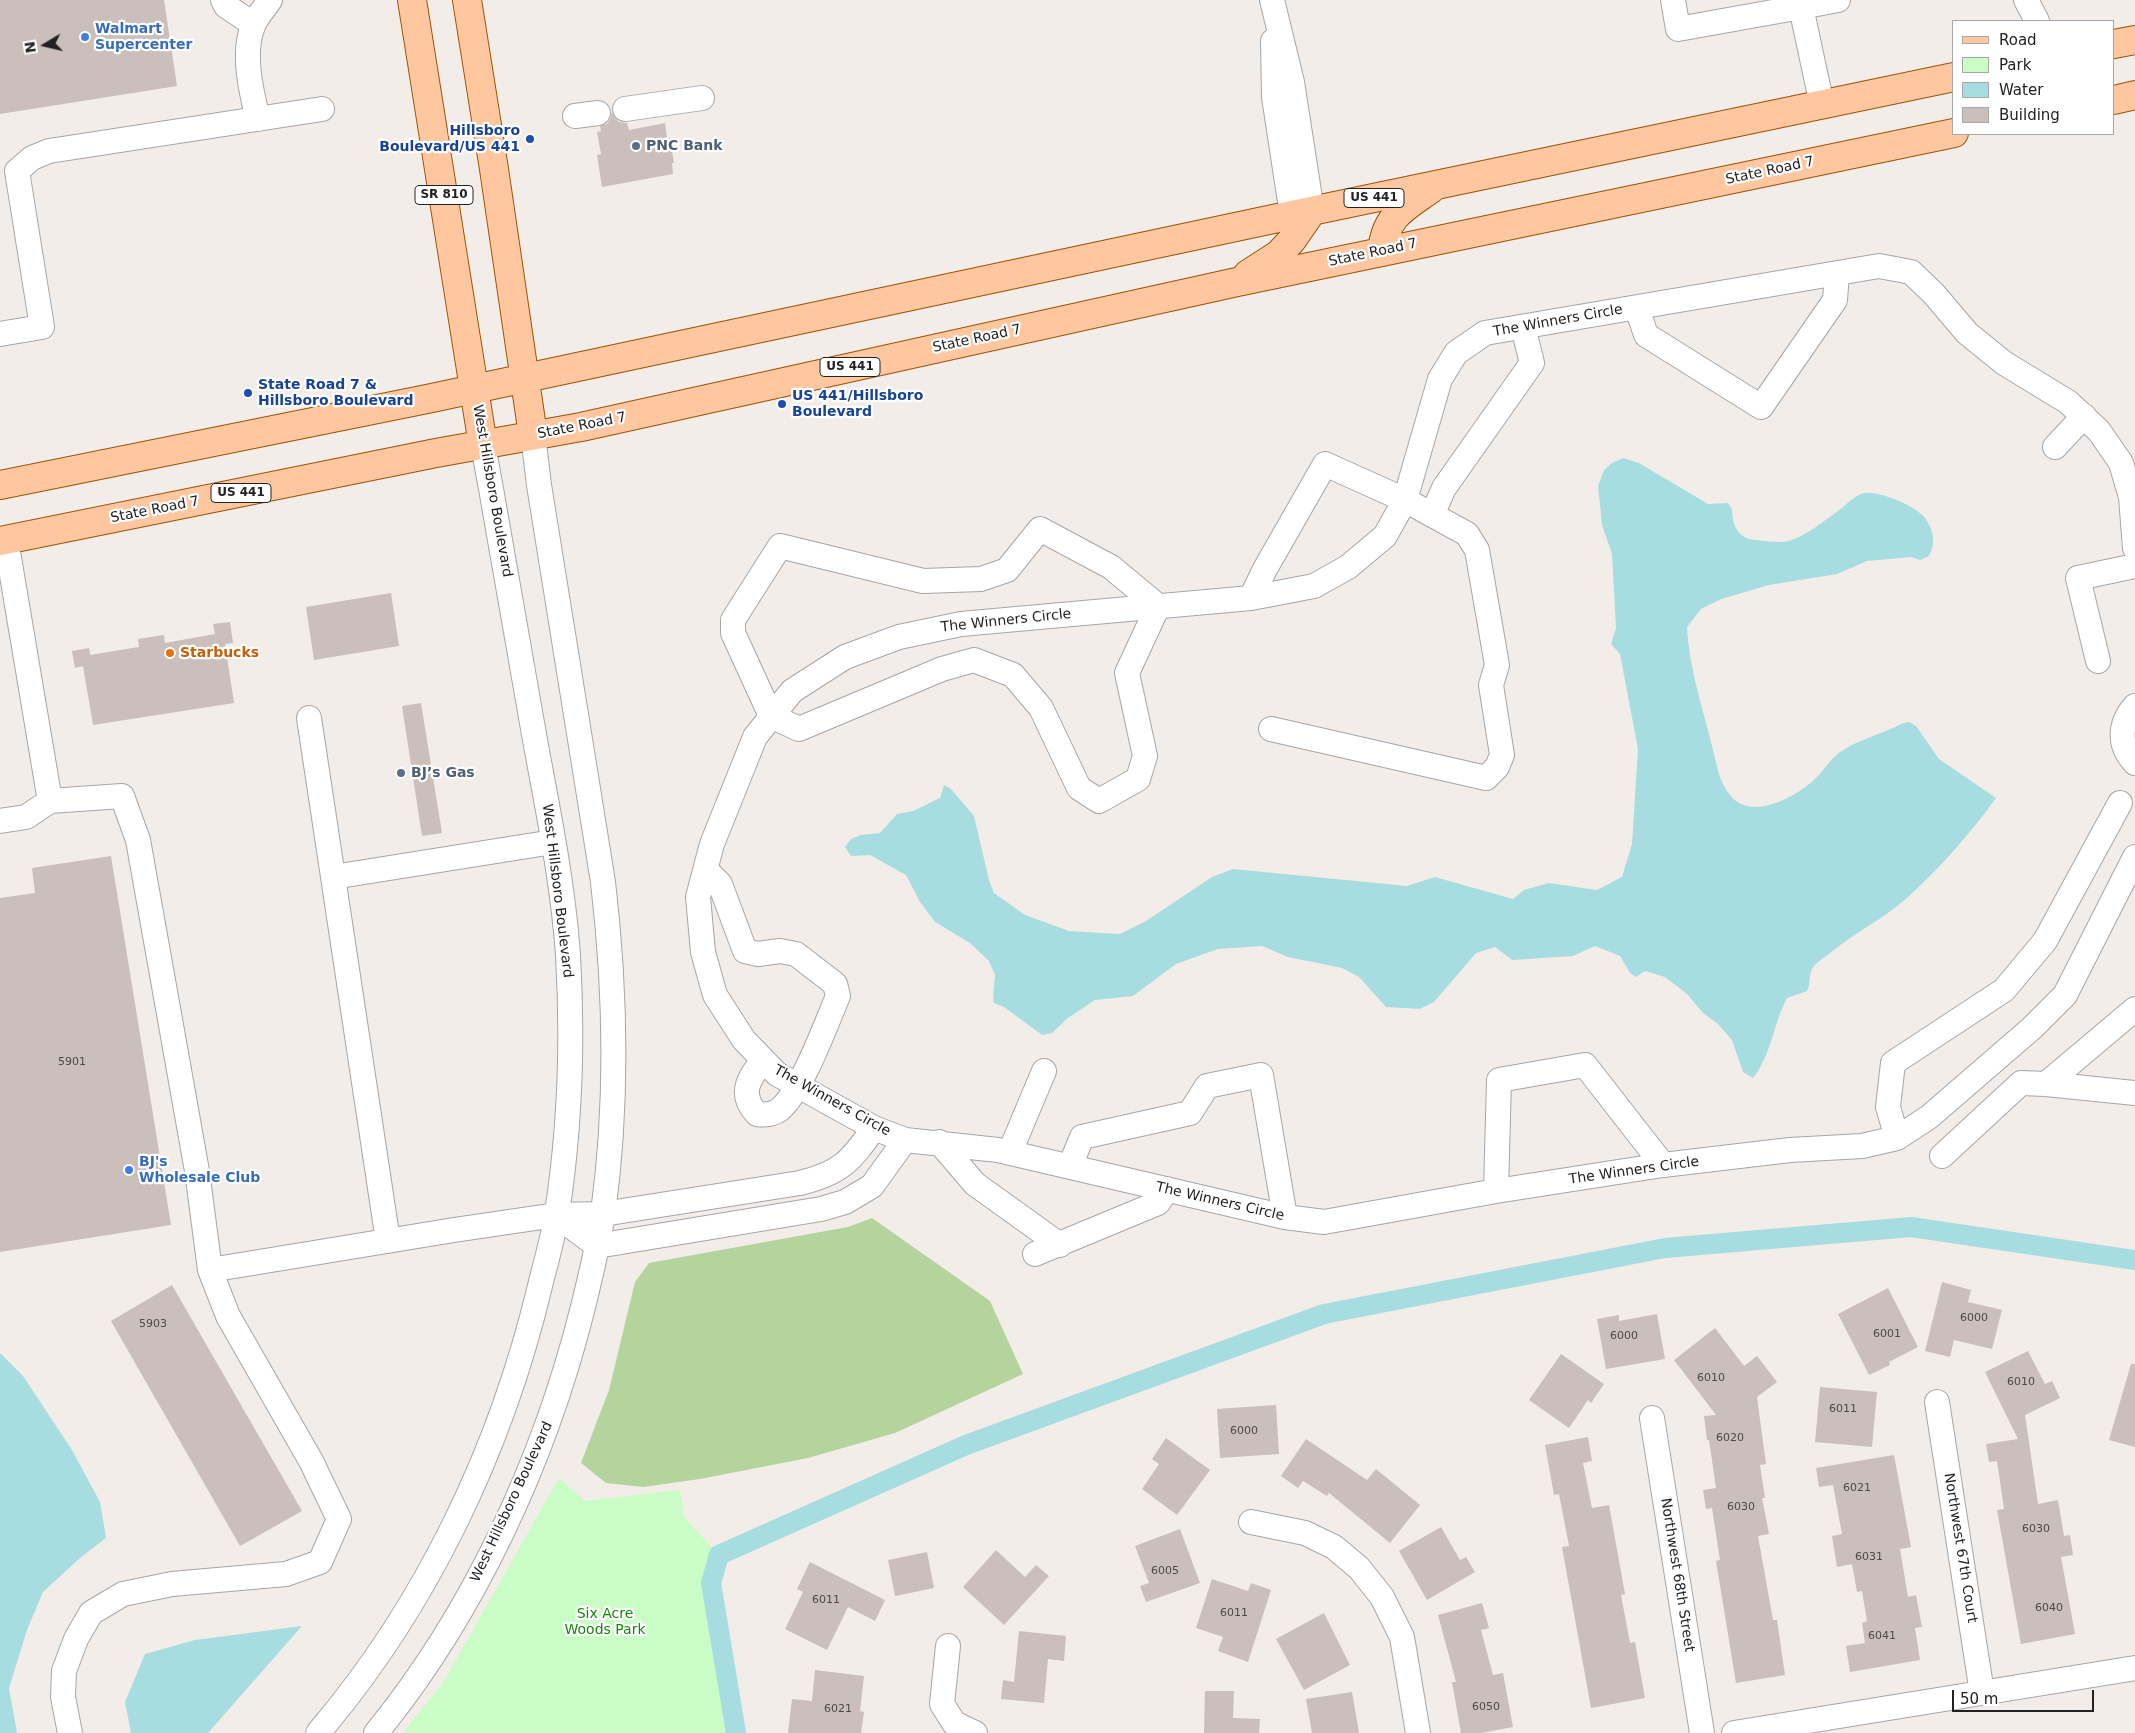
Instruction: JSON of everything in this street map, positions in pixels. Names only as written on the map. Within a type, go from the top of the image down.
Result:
[{"type":"main road","name":"West Hillsboro Boulevard","points":[[412,0],[483,444]]},
{"type":"main road","name":"West Hillsboro Boulevard","points":[[467,0],[533,436]]},
{"type":"main road","points":[[2115,44],[2135,40]]},
{"type":"main road","name":"US 441","points":[[0,485],[177,451],[475,389],[1438,184],[1952,77]]},
{"type":"main road","points":[[2115,100],[2135,95]]},
{"type":"main road","name":"State Road 7","points":[[3,540],[483,444],[533,436],[1237,282],[1952,133]]},
{"type":"main road","points":[[1382,252],[1383,238],[1388,224],[1401,210],[1438,184]]},
{"type":"main road","points":[[1237,282],[1279,254],[1292,240],[1302,213]]},
{"type":"street","points":[[223,0],[226,6],[261,7],[249,40],[249,64],[258,119]]},
{"type":"street","points":[[1673,0],[1678,29],[1838,0]]},
{"type":"street","points":[[2026,0],[2036,20]]},
{"type":"street","points":[[1273,6],[1292,82],[1302,213]]},
{"type":"street","points":[[1801,7],[1822,105]]},
{"type":"street","points":[[625,109],[702,98]]},
{"type":"street","points":[[0,334],[42,327],[17,171],[32,158],[50,151],[322,109]]},
{"type":"street","points":[[575,116],[598,113]]},
{"type":"street","name":"The Winners Circle","points":[[2134,861],[2065,995],[2032,1028],[1929,1117],[1897,1138],[1862,1146],[1790,1150],[1663,1166],[1496,1191],[1324,1222],[1285,1217],[1010,1152],[939,1142],[905,1140],[874,1128],[777,1074],[744,1040],[716,995],[705,961],[698,897],[712,844],[755,737],[792,691],[845,657],[899,636],[961,624],[1251,598],[1314,586],[1348,567],[1385,536],[1405,500],[1440,379],[1456,353],[1485,333],[1879,266],[1911,272],[1934,294],[1967,333],[2004,362],[2068,402],[2099,431],[2121,463],[2131,497],[2135,548]]},
{"type":"street","points":[[1637,308],[1646,335],[1761,407],[1835,300],[1837,273]]},
{"type":"street","points":[[1432,514],[1444,488],[1532,363],[1524,327]]},
{"type":"street","points":[[2055,447],[2084,416]]},
{"type":"street","name":"West Hillsboro Boulevard","points":[[376,1733],[430,1657],[468,1596],[524,1482],[550,1419],[567,1366],[597,1246],[603,1214],[610,1142],[614,1042],[604,882],[539,485],[533,436]]},
{"type":"street","name":"West Hillsboro Boulevard","points":[[318,1733],[380,1653],[429,1571],[468,1500],[496,1432],[517,1372],[530,1326],[556,1215],[568,1107],[570,1000],[568,950],[553,842],[483,444]]},
{"type":"street","points":[[1251,598],[1265,569],[1325,464],[1405,500],[1467,534],[1478,550],[1497,665],[1491,685],[1502,755],[1496,767],[1486,778],[1271,729]]},
{"type":"street","points":[[1040,529],[1111,567],[1158,606],[1127,672],[1145,756],[1138,779],[1099,801],[1079,788],[1041,708],[1013,675],[974,660],[942,669],[799,729],[771,716],[733,632],[733,620],[780,546],[923,581],[981,578],[1007,570],[1040,529]]},
{"type":"street","points":[[3,540],[50,801]]},
{"type":"street","points":[[2098,661],[2078,578],[2135,566]]},
{"type":"street","points":[[2135,706],[2123,721],[2123,737],[2127,755],[2135,763]]},
{"type":"street","points":[[309,718],[388,1241]]},
{"type":"street","points":[[0,821],[26,817],[50,801],[122,796],[138,840],[197,1172],[210,1270],[228,1316],[306,1453],[339,1519],[320,1562],[286,1574],[172,1584],[124,1594],[91,1613],[76,1639],[64,1671],[63,1698],[70,1733]]},
{"type":"street","points":[[1897,1138],[1888,1107],[1893,1063],[2004,990],[2045,941],[2120,803]]},
{"type":"street","points":[[333,877],[553,842]]},
{"type":"street","points":[[2098,844],[2134,861]]},
{"type":"street","points":[[706,870],[720,884],[745,950],[758,954],[780,951],[796,954],[835,984],[838,996],[798,1085],[779,1110],[767,1115],[757,1114],[749,1105],[746,1092],[748,1080],[762,1060]]},
{"type":"street","points":[[2046,1084],[2135,1009]]},
{"type":"street","points":[[1496,1191],[1499,1080],[1585,1065],[1663,1166]]},
{"type":"street","points":[[1010,1152],[1044,1071]]},
{"type":"street","points":[[1070,1166],[1082,1136],[1190,1113],[1207,1086],[1261,1075],[1285,1217]]},
{"type":"street","points":[[1942,1156],[2021,1083],[2135,1093]]},
{"type":"street","points":[[210,1270],[556,1215],[603,1214],[825,1177],[854,1157],[874,1128]]},
{"type":"street","points":[[556,1215],[597,1246],[821,1209],[844,1202],[872,1186],[905,1140]]},
{"type":"street","points":[[939,1142],[975,1184],[1060,1245]]},
{"type":"street","points":[[773,1187],[778,1216]]},
{"type":"street","points":[[1035,1254],[1158,1203],[1168,1189]]},
{"type":"street","name":"Northwest 67th Court","points":[[1937,1402],[1982,1693]]},
{"type":"street","name":"Northwest 68th Street","points":[[1652,1418],[1702,1733]]},
{"type":"street","points":[[1252,1522],[1306,1533],[1334,1547],[1359,1568],[1382,1597],[1402,1637],[1418,1733]]},
{"type":"street","points":[[948,1646],[942,1704],[964,1728]]},
{"type":"street","points":[[1734,1733],[2135,1668]]},
{"type":"green space","points":[[872,1218],[990,1301],[1023,1374],[895,1433],[808,1458],[700,1479],[643,1487],[606,1483],[581,1463],[609,1390],[635,1282],[649,1263],[848,1227]]},
{"type":"green space","name":"Six Acre Woods Park","points":[[559,1478],[585,1501],[680,1490],[684,1517],[719,1555],[711,1583],[736,1733],[403,1733],[444,1681]]},
{"type":"water","points":[[1623,458],[1639,463],[1708,504],[1728,503],[1732,509],[1733,520],[1737,530],[1740,534],[1750,539],[1776,542],[1790,541],[1814,528],[1852,499],[1864,493],[1888,496],[1906,504],[1925,518],[1932,532],[1933,546],[1929,556],[1920,560],[1911,557],[1867,561],[1837,574],[1769,585],[1721,599],[1701,609],[1687,627],[1693,672],[1718,772],[1730,795],[1739,803],[1749,806],[1761,807],[1773,804],[1806,787],[1833,758],[1846,748],[1909,722],[1916,726],[1939,759],[1996,798],[1954,850],[1907,898],[1814,966],[1807,991],[1787,998],[1764,1059],[1753,1078],[1743,1072],[1732,1040],[1718,1024],[1703,1013],[1687,994],[1665,977],[1645,971],[1636,977],[1630,973],[1620,956],[1595,946],[1573,956],[1512,960],[1495,947],[1476,953],[1434,1002],[1420,1009],[1386,1007],[1359,977],[1342,968],[1288,957],[1262,946],[1218,949],[1176,964],[1133,996],[1095,1000],[1068,1018],[1052,1033],[1042,1035],[1004,1007],[994,1003],[995,975],[989,961],[970,943],[935,922],[920,902],[906,875],[870,855],[851,856],[845,847],[851,839],[861,835],[880,833],[897,814],[913,811],[940,798],[944,785],[950,788],[974,816],[989,880],[994,893],[1025,915],[1069,931],[1120,934],[1146,921],[1212,877],[1233,869],[1407,886],[1435,877],[1513,899],[1524,890],[1549,883],[1597,890],[1622,877],[1632,844],[1638,749],[1620,654],[1611,644],[1616,628],[1612,554],[1602,525],[1598,486],[1604,470],[1612,463]]},
{"type":"water","points":[[0,1353],[23,1376],[72,1450],[100,1502],[106,1538],[80,1558],[43,1592],[27,1630],[9,1688],[17,1733],[0,1733]]},
{"type":"water","points":[[302,1626],[208,1733],[131,1733],[125,1702],[145,1654],[195,1640]]},
{"type":"building","name":"Walmart Supercenter","points":[[0,0],[164,0],[177,86],[0,114]]},
{"type":"building","name":"PNC Bank","points":[[612,112],[619,122],[627,123],[629,130],[665,123],[667,139],[670,138],[674,163],[672,163],[673,174],[602,187],[597,155],[601,154],[597,132],[601,131],[600,126],[607,124]]},
{"type":"building","points":[[391,593],[399,646],[314,660],[306,607]]},
{"type":"building","points":[[230,622],[233,643],[225,644],[234,703],[93,725],[83,666],[75,668],[72,651],[89,648],[90,655],[139,647],[138,639],[164,635],[165,643],[215,634],[213,624]]},
{"type":"building","points":[[421,703],[442,833],[422,836],[402,706]]},
{"type":"building","points":[[111,856],[171,1225],[0,1252],[0,898],[35,893],[32,868]]},
{"type":"building","points":[[1942,1282],[1971,1290],[1968,1302],[2002,1310],[1992,1349],[1954,1340],[1950,1357],[1925,1351]]},
{"type":"building","points":[[172,1285],[302,1511],[240,1546],[111,1321]]},
{"type":"building","points":[[1888,1288],[1918,1347],[1889,1362],[1890,1365],[1869,1375],[1838,1314]]},
{"type":"building","points":[[1657,1314],[1665,1359],[1606,1369],[1597,1319],[1619,1315],[1619,1321]]},
{"type":"building","points":[[1715,1328],[1744,1366],[1757,1356],[1777,1382],[1757,1397],[1766,1464],[1760,1465],[1765,1498],[1762,1498],[1769,1534],[1758,1536],[1773,1620],[1777,1620],[1785,1675],[1736,1683],[1716,1561],[1720,1560],[1712,1508],[1706,1509],[1703,1490],[1716,1488],[1704,1416],[1716,1415],[1674,1360]]},
{"type":"building","points":[[2028,1351],[2045,1384],[2052,1381],[2060,1398],[2025,1415],[2038,1504],[2058,1500],[2064,1536],[2070,1535],[2073,1555],[2061,1557],[2075,1634],[2021,1644],[1997,1510],[2004,1509],[1997,1461],[1989,1462],[1986,1444],[2018,1439],[1985,1372]]},
{"type":"building","points":[[1561,1354],[1604,1384],[1591,1403],[1588,1400],[1569,1428],[1529,1400]]},
{"type":"building","points":[[2131,1364],[2135,1364],[2135,1447],[2109,1440]]},
{"type":"building","points":[[1820,1387],[1877,1392],[1872,1447],[1815,1442]]},
{"type":"building","points":[[1276,1405],[1279,1454],[1220,1458],[1217,1409]]},
{"type":"building","points":[[1588,1437],[1592,1461],[1583,1463],[1592,1508],[1609,1505],[1625,1594],[1621,1595],[1630,1643],[1635,1642],[1645,1698],[1591,1708],[1562,1547],[1569,1546],[1559,1494],[1554,1495],[1545,1445]]},
{"type":"building","points":[[1166,1438],[1210,1470],[1177,1515],[1142,1489],[1159,1464],[1152,1459]]},
{"type":"building","points":[[1306,1439],[1367,1480],[1376,1469],[1420,1505],[1390,1543],[1329,1493],[1327,1496],[1303,1481],[1298,1488],[1281,1476]]},
{"type":"building","points":[[1894,1455],[1911,1547],[1900,1549],[1908,1597],[1916,1595],[1922,1627],[1915,1628],[1920,1660],[1850,1672],[1846,1646],[1865,1643],[1862,1623],[1867,1621],[1862,1591],[1857,1592],[1852,1564],[1837,1567],[1832,1536],[1842,1534],[1833,1485],[1819,1487],[1816,1468]]},
{"type":"building","points":[[1441,1527],[1460,1560],[1466,1557],[1475,1572],[1427,1600],[1399,1551]]},
{"type":"building","points":[[1180,1529],[1200,1583],[1146,1602],[1140,1586],[1149,1583],[1135,1546]]},
{"type":"building","points":[[996,1550],[1025,1577],[1036,1565],[1049,1576],[1004,1625],[963,1587]]},
{"type":"building","points":[[927,1552],[934,1588],[895,1596],[888,1560]]},
{"type":"building","points":[[810,1562],[885,1600],[875,1621],[848,1607],[827,1650],[785,1629],[803,1592],[797,1589]]},
{"type":"building","points":[[1212,1579],[1248,1591],[1251,1583],[1271,1590],[1248,1662],[1218,1651],[1223,1637],[1196,1628]]},
{"type":"building","points":[[1482,1603],[1489,1628],[1481,1630],[1493,1675],[1503,1673],[1513,1727],[1481,1733],[1461,1733],[1452,1682],[1456,1682],[1438,1615]]},
{"type":"building","points":[[1324,1613],[1350,1665],[1304,1690],[1276,1639]]},
{"type":"building","points":[[1019,1631],[1066,1636],[1064,1661],[1048,1659],[1044,1703],[1001,1699],[1003,1680],[1014,1682]]},
{"type":"building","points":[[815,1670],[864,1676],[860,1711],[864,1712],[861,1733],[788,1733],[792,1699],[812,1701]]},
{"type":"building","points":[[1205,1691],[1234,1691],[1233,1718],[1260,1719],[1259,1733],[1204,1733]]},
{"type":"building","points":[[1352,1692],[1359,1733],[1312,1733],[1306,1699]]},
{"type":"waterway","points":[[736,1733],[711,1583],[719,1555],[966,1445],[1324,1314],[1665,1248],[1911,1227],[2135,1260]]},
{"type":"place","name":"Walmart Supercenter","points":[[85,37]]},
{"type":"place","name":"Hillsboro Boulevard/US 441","points":[[530,139]]},
{"type":"place","name":"PNC Bank","points":[[636,146]]},
{"type":"place","name":"State Road 7 & Hillsboro Boulevard","points":[[248,393]]},
{"type":"place","name":"US 441/Hillsboro Boulevard","points":[[782,404]]},
{"type":"place","name":"Starbucks","points":[[170,653]]},
{"type":"place","name":"BJ’s Gas","points":[[401,773]]},
{"type":"place","name":"BJ's Wholesale Club","points":[[129,1170]]}]
